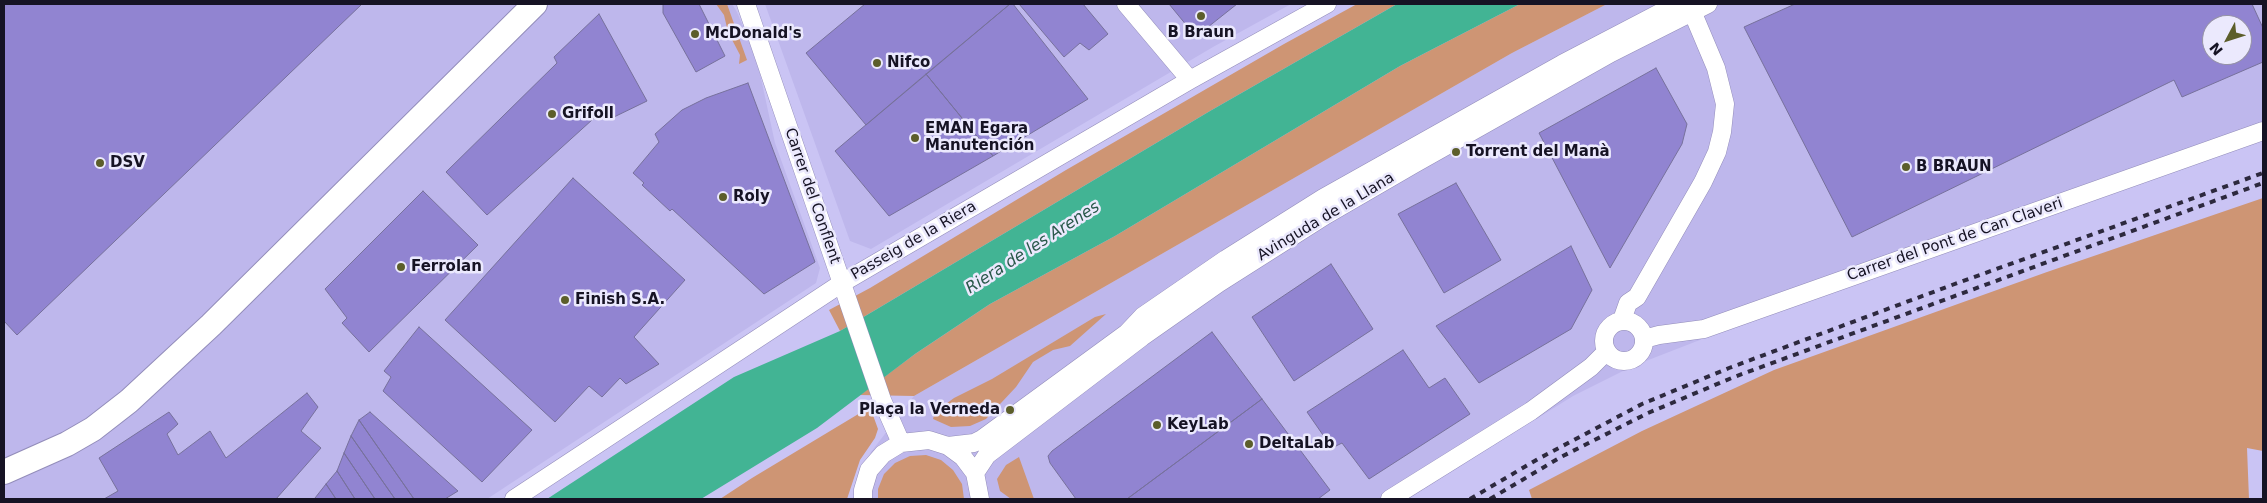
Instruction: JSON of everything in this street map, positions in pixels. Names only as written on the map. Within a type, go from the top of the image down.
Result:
[{"type":"main road","points":[[4,472],[45,456],[105,420],[129,401],[211,324],[535,4]]},
{"type":"street","name":"Carrer del Conflent","points":[[746,4],[882,400],[900,443]]},
{"type":"street","points":[[1126,4],[1190,80]]},
{"type":"street","name":"Passeig de la Riera","points":[[514,499],[842,283],[1190,80],[1327,4]]},
{"type":"street","points":[[1634,328],[1612,324],[1605,333],[1604,344],[1607,351],[1616,359],[1624,361],[1632,359],[1643,348],[1634,328],[1640,306],[1638,297],[1703,182],[1717,152],[1722,132],[1725,104],[1723,95],[1716,68],[1691,6]]},
{"type":"street","name":"Avinguda de la Llana","points":[[948,446],[974,443],[982,439],[1127,333],[1144,316],[1226,259],[1323,198],[1562,64],[1691,6]]},
{"type":"street","name":"Avinguda de la Llana","points":[[975,473],[988,455],[1142,337],[1219,282],[1326,215],[1691,6]]},
{"type":"street","name":"Carrer del Pont de Can Claveri","points":[[1634,328],[1659,335],[1704,329],[2263,131]]},
{"type":"street","points":[[1390,499],[1531,410],[1591,367],[1607,351]]},
{"type":"street","points":[[863,499],[863,490],[869,470],[883,454],[900,443],[929,440],[948,446],[963,457],[975,473],[980,499]]},
{"type":"shaded area","points":[[4,4],[732,4],[757,60],[775,143],[820,268],[816,283],[487,499],[4,499]]},
{"type":"shaded area","points":[[716,4],[727,4],[747,60],[739,64],[740,55],[728,32],[724,15]]},
{"type":"shaded area","points":[[765,4],[1291,4],[1213,47],[871,249],[850,241]]},
{"type":"shaded area","points":[[1357,4],[1397,4],[1210,111],[840,331],[829,310],[870,288],[1066,170]]},
{"type":"shaded area","points":[[1520,4],[1607,4],[1512,53],[914,396],[860,395],[915,354],[990,304],[1115,236],[1400,66]]},
{"type":"shaded area","points":[[1607,4],[2263,4],[2263,138],[1723,331],[1633,366],[1573,396],[1408,499],[853,499],[871,452],[914,396],[1512,53]]},
{"type":"shaded area","points":[[2263,198],[2263,451],[2247,448],[2249,499],[1532,499],[1529,490],[1642,431],[1774,370],[2047,272]]},
{"type":"shaded area","points":[[1106,314],[1070,346],[1053,350],[1033,362],[1016,387],[986,419],[970,426],[951,427],[933,419],[935,412],[954,398],[992,379],[1095,317]]},
{"type":"shaded area","points":[[870,407],[878,429],[875,438],[860,460],[847,499],[720,499],[752,478]]},
{"type":"shaded area","points":[[926,455],[941,460],[953,470],[962,484],[964,499],[878,499],[878,489],[884,474],[895,463],[910,456]]},
{"type":"shaded area","points":[[1019,457],[1034,499],[1011,499],[1000,491],[997,479],[1006,465]]},
{"type":"water","name":"Riera de les Arenes","points":[[1397,4],[1520,4],[1400,66],[1115,236],[990,304],[915,354],[817,428],[701,499],[547,499],[734,377],[840,331],[1210,111]]},
{"type":"building","name":"DSV","points":[[4,4],[362,4],[17,335],[4,321]]},
{"type":"building","name":"McDonald's","points":[[663,4],[699,4],[725,56],[696,72],[663,13]]},
{"type":"building","name":"Nifco","points":[[865,4],[1010,4],[866,125],[806,53]]},
{"type":"building","points":[[1010,4],[1013,4],[1088,99],[993,156],[926,74]]},
{"type":"building","points":[[1019,4],[1083,4],[1108,34],[1089,50],[1080,43],[1064,57]]},
{"type":"building","name":"B Braun","points":[[1169,4],[1237,4],[1208,27],[1192,32]]},
{"type":"building","name":"B BRAUN","points":[[1795,4],[2252,4],[2263,28],[2263,62],[2182,97],[2174,80],[1852,237],[1744,27]]},
{"type":"building","name":"Grifoll","points":[[599,14],[647,101],[614,117],[603,110],[487,215],[446,172],[557,63],[554,57]]},
{"type":"building","points":[[1656,68],[1687,124],[1682,144],[1610,268],[1539,133]]},
{"type":"building","name":"EMAN Egara Manutención","points":[[926,74],[993,156],[889,216],[835,151]]},
{"type":"building","name":"Roly","points":[[748,83],[815,262],[764,294],[672,209],[670,211],[642,185],[644,183],[633,173],[659,142],[655,134],[682,110],[706,98]]},
{"type":"building","name":"Finish S.A.","points":[[573,178],[685,280],[634,337],[659,364],[626,384],[620,378],[602,397],[589,386],[555,422],[445,320]]},
{"type":"building","points":[[1456,183],[1501,260],[1444,293],[1398,214]]},
{"type":"building","name":"Ferrolan","points":[[423,191],[478,245],[369,352],[342,323],[347,318],[325,289]]},
{"type":"building","points":[[1571,246],[1592,290],[1571,329],[1479,383],[1436,326]]},
{"type":"building","points":[[1331,264],[1373,329],[1294,381],[1252,317]]},
{"type":"building","points":[[419,327],[532,430],[482,482],[383,391],[391,377],[384,371]]},
{"type":"building","name":"KeyLab","points":[[1212,332],[1262,399],[1127,499],[1076,499],[1050,463],[1048,456],[1052,451]]},
{"type":"building","points":[[1403,350],[1429,388],[1445,378],[1470,414],[1369,479],[1342,443],[1332,448],[1307,412]]},
{"type":"building","points":[[307,393],[318,407],[301,431],[321,448],[276,499],[104,499],[118,491],[99,458],[169,412],[178,424],[167,434],[178,455],[210,431],[226,458]]},
{"type":"building","name":"DeltaLab","points":[[1262,399],[1330,490],[1318,499],[1127,499]]},
{"type":"building","points":[[370,412],[458,491],[445,499],[414,499],[359,420]]},
{"type":"building","points":[[359,420],[414,499],[395,499],[351,436]]},
{"type":"building","points":[[351,436],[395,499],[375,499],[344,453]]},
{"type":"building","points":[[344,453],[375,499],[355,499],[337,471]]},
{"type":"building","points":[[337,471],[355,499],[336,499],[326,484]]},
{"type":"building","points":[[326,484],[336,499],[316,499],[315,498]]},
{"type":"railway","points":[[1470,499],[1538,459],[1642,404],[1729,368],[2263,173]]},
{"type":"railway","points":[[1490,499],[1561,457],[1648,413],[1734,377],[2263,183]]},
{"type":"place","name":"B Braun","points":[[1201,16]]},
{"type":"place","name":"McDonald's","points":[[695,34]]},
{"type":"place","name":"Nifco","points":[[877,63]]},
{"type":"place","name":"Grifoll","points":[[552,114]]},
{"type":"place","name":"EMAN Egara Manutención","points":[[915,138]]},
{"type":"place","name":"Torrent del Manà","points":[[1456,152]]},
{"type":"place","name":"DSV","points":[[100,163]]},
{"type":"place","name":"B BRAUN","points":[[1906,167]]},
{"type":"place","name":"Roly","points":[[723,197]]},
{"type":"place","name":"Ferrolan","points":[[401,267]]},
{"type":"place","name":"Finish S.A.","points":[[565,300]]},
{"type":"place","name":"Plaça la Verneda","points":[[1010,410]]},
{"type":"place","name":"KeyLab","points":[[1157,425]]},
{"type":"place","name":"DeltaLab","points":[[1249,444]]}]
